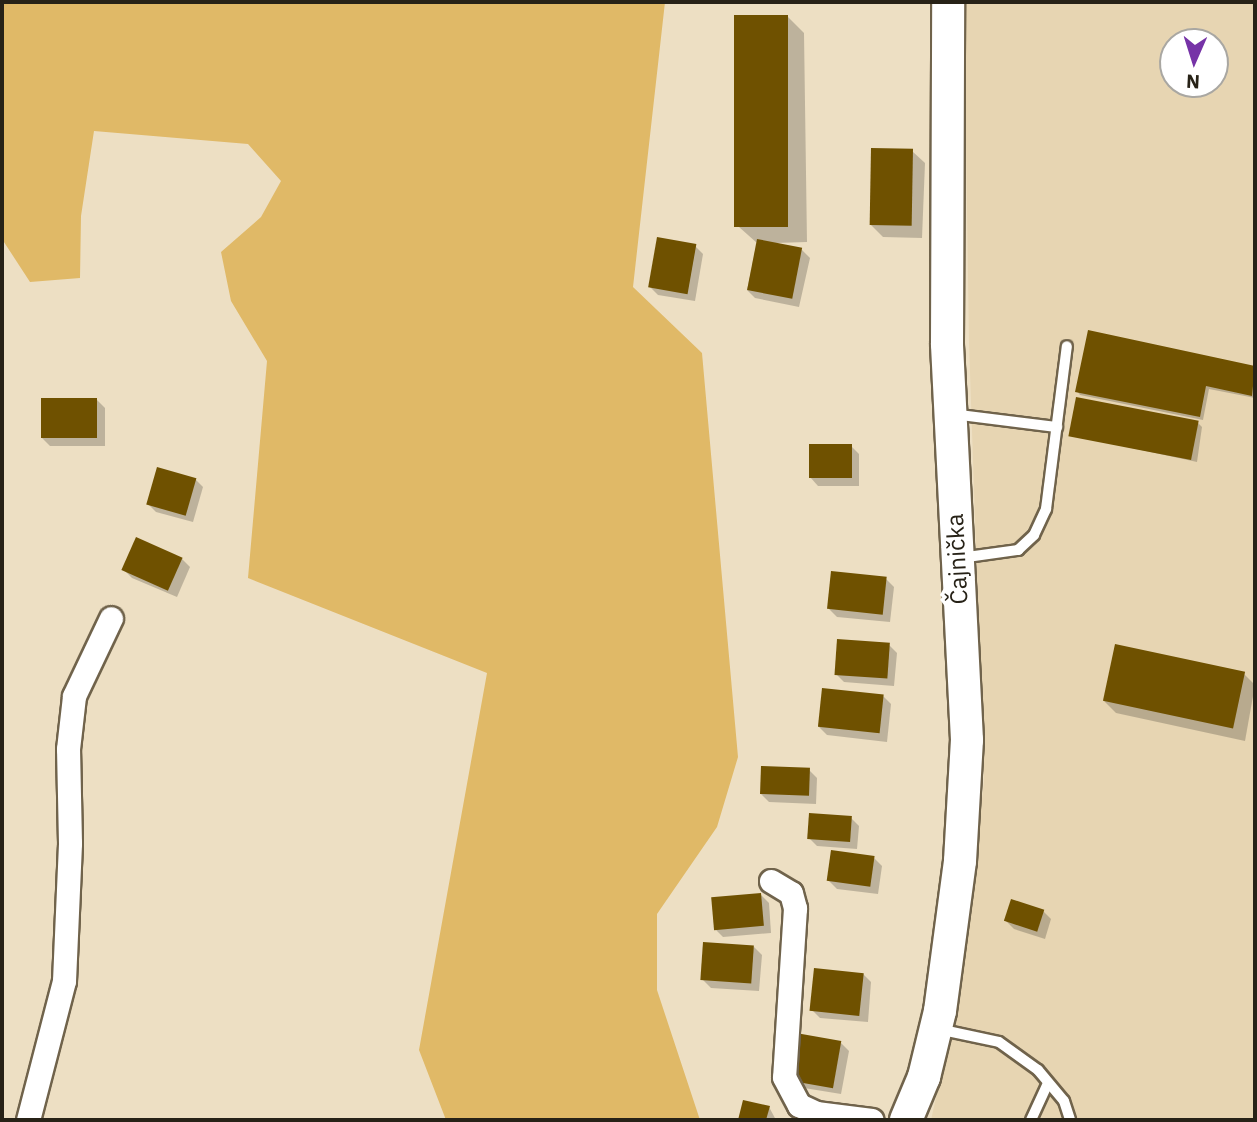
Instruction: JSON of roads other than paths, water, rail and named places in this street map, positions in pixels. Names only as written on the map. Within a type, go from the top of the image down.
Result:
[{"type":"main road","name":"Čajnička","points":[[909,1117],[936,1028],[960,861],[967,740],[951,414],[948,2]]},
{"type":"street","points":[[28,1120],[64,981],[70,843],[68,749],[74,696],[111,618]]},
{"type":"street","points":[[771,881],[791,893],[795,908],[784,1077],[799,1105],[816,1113],[872,1120]]},
{"type":"lane","points":[[957,558],[1018,550],[1034,535],[1046,509],[1068,346]]},
{"type":"lane","points":[[951,414],[1057,427]]},
{"type":"lane","points":[[936,1028],[999,1042],[1048,1083],[1064,1101],[1070,1120]]},
{"type":"lane","points":[[1031,1120],[1048,1083]]}]
